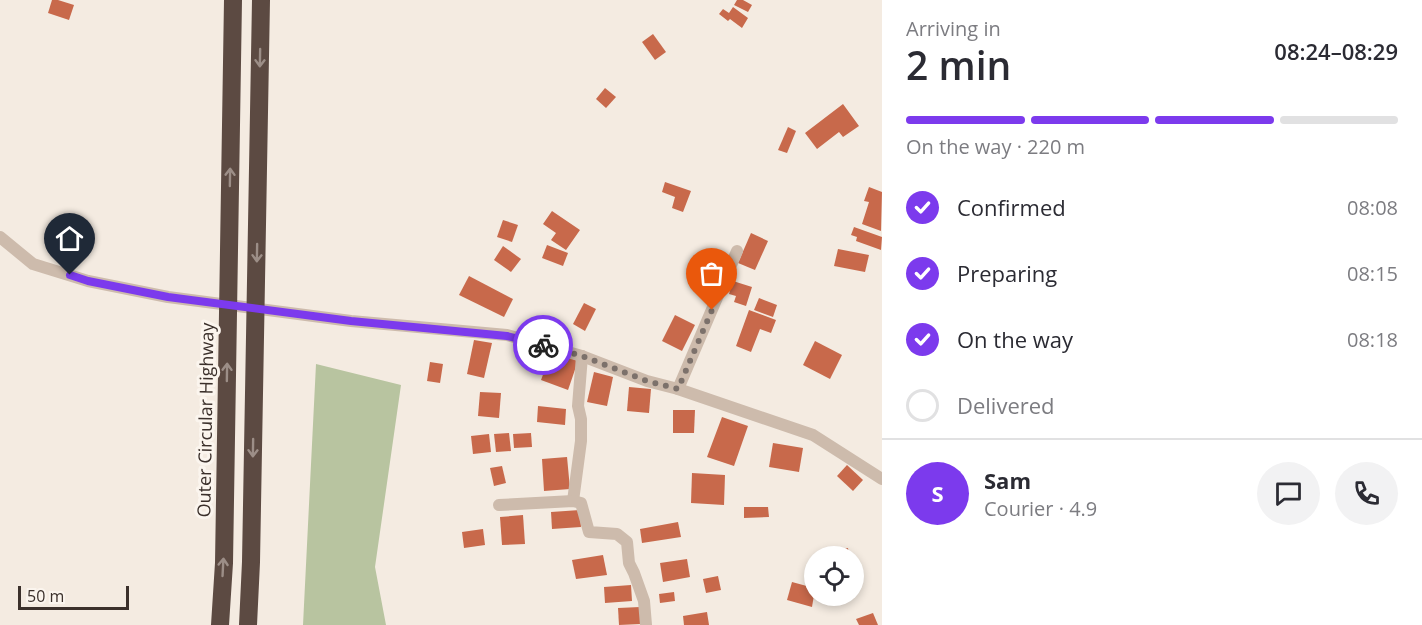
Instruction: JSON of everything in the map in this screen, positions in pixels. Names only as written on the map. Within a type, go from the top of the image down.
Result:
[{"type":"highway","name":"Outer Circular Highway","points":[[220,625],[224,563],[233,0]]},
{"type":"highway","points":[[248,625],[252,562],[261,0]]},
{"type":"street","points":[[0,237],[33,264],[100,283],[168,297],[351,321],[507,336],[582,356],[647,381],[678,389],[813,435],[882,479]]},
{"type":"street","points":[[678,389],[737,251]]},
{"type":"street","points":[[573,501],[581,441],[581,419],[578,406],[582,356]]},
{"type":"street","points":[[499,505],[573,501],[581,503],[589,532],[617,534],[627,542],[629,563],[644,601],[646,625]]},
{"type":"green space","points":[[316,364],[401,385],[375,567],[386,625],[303,625]]},
{"type":"building","points":[[52,0],[74,5],[69,20],[48,13]]},
{"type":"building","points":[[737,0],[743,0],[752,5],[748,12],[734,5]]},
{"type":"building","points":[[733,7],[748,18],[742,28],[719,14],[723,9],[729,13]]},
{"type":"building","points":[[653,34],[666,52],[655,60],[642,42]]},
{"type":"building","points":[[605,88],[616,97],[606,108],[596,99]]},
{"type":"building","points":[[843,104],[859,126],[843,137],[839,132],[817,149],[805,133]]},
{"type":"building","points":[[788,127],[796,131],[787,153],[778,150]]},
{"type":"building","points":[[665,182],[691,191],[683,212],[672,208],[675,197],[662,192]]},
{"type":"building","points":[[869,187],[882,192],[881,231],[862,224],[869,202],[864,201]]},
{"type":"building","points":[[552,211],[580,230],[566,250],[551,240],[556,233],[543,224]]},
{"type":"building","points":[[503,220],[518,225],[512,242],[497,237]]},
{"type":"building","points":[[854,227],[882,237],[881,250],[856,241],[857,237],[851,235]]},
{"type":"building","points":[[751,233],[768,241],[755,270],[738,263]]},
{"type":"building","points":[[547,245],[568,253],[563,266],[542,258]]},
{"type":"building","points":[[503,246],[521,259],[511,272],[494,260]]},
{"type":"building","points":[[838,249],[869,255],[865,272],[834,266]]},
{"type":"building","points":[[469,276],[513,299],[504,317],[459,295]]},
{"type":"building","points":[[733,281],[752,287],[746,306],[734,302],[736,296],[729,294]]},
{"type":"building","points":[[759,298],[777,305],[773,317],[754,310]]},
{"type":"building","points":[[584,303],[596,309],[585,331],[573,324]]},
{"type":"building","points":[[749,310],[776,320],[771,333],[760,329],[751,352],[736,346]]},
{"type":"building","points":[[675,315],[695,325],[682,351],[662,341]]},
{"type":"building","points":[[474,340],[492,343],[484,378],[467,374]]},
{"type":"building","points":[[815,341],[842,355],[830,379],[803,365]]},
{"type":"building","points":[[552,351],[578,361],[568,390],[541,380]]},
{"type":"building","points":[[430,362],[443,364],[440,383],[427,381]]},
{"type":"building","points":[[594,372],[613,377],[607,406],[587,402]]},
{"type":"building","points":[[629,387],[651,389],[649,413],[627,411]]},
{"type":"building","points":[[480,392],[501,393],[499,418],[478,416]]},
{"type":"building","points":[[538,406],[566,409],[565,425],[537,422]]},
{"type":"building","points":[[673,410],[695,410],[694,433],[673,433]]},
{"type":"building","points":[[722,417],[748,426],[734,466],[707,457]]},
{"type":"building","points":[[509,433],[511,451],[496,452],[494,434]]},
{"type":"building","points":[[531,433],[532,447],[514,448],[513,434]]},
{"type":"building","points":[[489,434],[491,452],[473,454],[471,436]]},
{"type":"building","points":[[773,443],[803,448],[799,472],[769,467]]},
{"type":"building","points":[[567,457],[570,489],[544,491],[542,459]]},
{"type":"building","points":[[847,465],[863,480],[853,491],[837,476]]},
{"type":"building","points":[[502,466],[506,483],[494,486],[490,468]]},
{"type":"building","points":[[692,473],[725,475],[724,505],[691,503]]},
{"type":"building","points":[[744,507],[768,507],[769,517],[744,518]]},
{"type":"building","points":[[580,510],[581,527],[552,529],[551,512]]},
{"type":"building","points":[[523,515],[525,544],[502,545],[500,517]]},
{"type":"building","points":[[678,522],[681,537],[642,543],[640,529]]},
{"type":"building","points":[[483,529],[485,545],[464,548],[462,532]]},
{"type":"building","points":[[603,555],[607,575],[576,579],[572,560]]},
{"type":"building","points":[[687,559],[690,577],[663,582],[660,563]]},
{"type":"building","points":[[718,576],[721,590],[706,593],[703,579]]},
{"type":"building","points":[[792,582],[804,585],[804,605],[787,600]]},
{"type":"building","points":[[631,585],[632,601],[605,603],[604,587]]},
{"type":"building","points":[[674,592],[675,601],[660,603],[659,594]]},
{"type":"building","points":[[640,607],[641,624],[619,625],[618,608]]},
{"type":"building","points":[[707,612],[709,625],[684,625],[683,616]]},
{"type":"building","points":[[873,613],[878,625],[859,625],[856,619]]},
{"type":"way so far","points":[[543,345],[582,356],[647,381],[678,389],[712,310]]},
{"type":"route","points":[[70,275],[88,281],[168,297],[351,321],[507,336],[543,345]]}]
